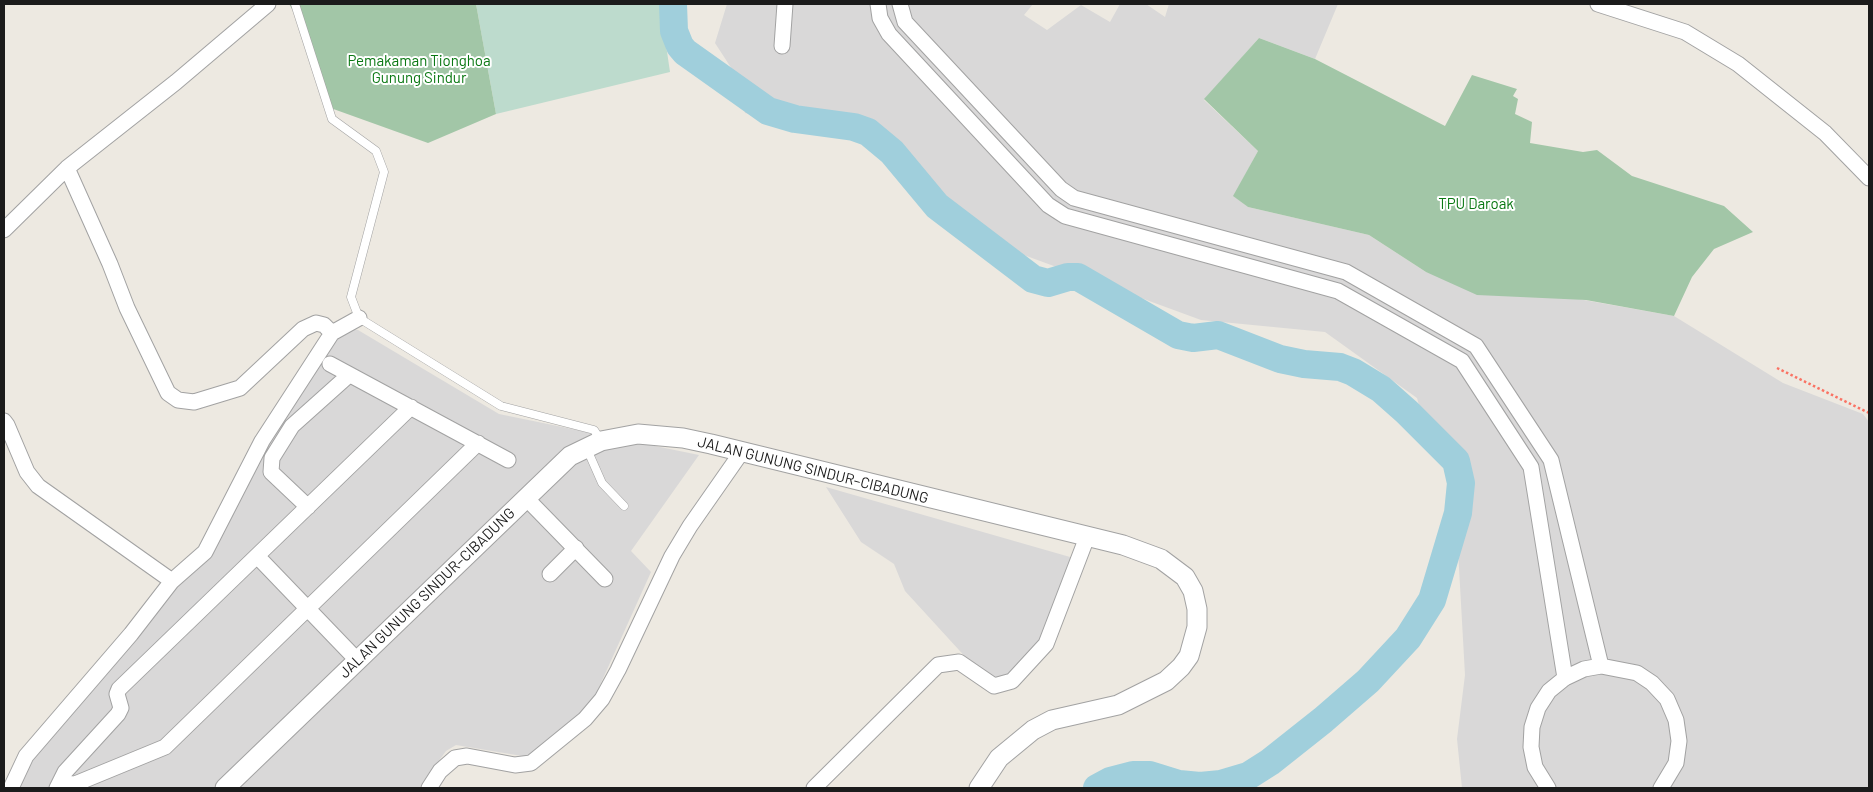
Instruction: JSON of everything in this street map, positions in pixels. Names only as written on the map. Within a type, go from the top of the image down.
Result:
[{"type":"street","points":[[4,230],[67,168],[176,82],[268,4]]},
{"type":"street","points":[[782,46],[785,4]]},
{"type":"street","points":[[878,4],[880,18],[889,34],[1048,205],[1065,216],[1338,291],[1462,362],[1531,467],[1565,678]]},
{"type":"street","points":[[900,4],[905,22],[1061,189],[1074,198],[1346,272],[1476,346],[1551,460],[1601,666]]},
{"type":"street","points":[[1598,4],[1685,32],[1738,64],[1825,133],[1869,178]]},
{"type":"street","points":[[67,168],[110,264],[127,308],[168,393],[178,400],[194,402],[240,388],[303,330],[316,323],[324,325],[332,333]]},
{"type":"street","points":[[10,788],[26,756],[131,634],[172,581],[205,552],[262,441],[332,333],[360,318]]},
{"type":"street","points":[[330,364],[508,460]]},
{"type":"street","points":[[308,507],[272,472],[272,458],[292,426],[350,375]]},
{"type":"street","points":[[411,408],[119,689],[117,694],[121,708],[118,714],[65,772],[59,785],[75,784],[165,747],[478,443]]},
{"type":"street","points":[[4,420],[8,424],[27,472],[38,486],[172,581]]},
{"type":"street","name":"JALAN GUNUNG SINDUR–CIBADUNG","points":[[225,788],[570,456],[594,444],[638,434],[661,435],[712,444],[742,453],[1123,546],[1161,559],[1185,577],[1193,591],[1197,609],[1197,627],[1189,656],[1181,668],[1166,681],[1118,705],[1052,720],[1033,730],[999,758],[978,788]]},
{"type":"street","points":[[429,788],[440,771],[455,758],[466,756],[515,765],[531,763],[585,719],[602,699],[618,670],[672,556],[690,526],[742,453]]},
{"type":"street","points":[[526,498],[605,579]]},
{"type":"street","points":[[814,788],[938,665],[959,662],[994,686],[1012,681],[1046,644],[1087,537]]},
{"type":"street","points":[[550,574],[576,548]]},
{"type":"street","points":[[256,556],[357,660]]},
{"type":"street","points":[[1548,788],[1535,767],[1530,747],[1532,727],[1538,708],[1565,678],[1584,669],[1601,666],[1636,673],[1652,683],[1667,699],[1676,720],[1679,741],[1676,762],[1661,788]]},
{"type":"lane","points":[[295,4],[332,119],[376,152],[384,172],[351,298],[360,318],[501,406],[594,430],[594,444],[602,483],[624,506]]},
{"type":"path","points":[[1776,368],[1869,413]]},
{"type":"shaded area","points":[[727,4],[1033,4],[1024,15],[1047,30],[1081,5],[1110,22],[1120,4],[1146,4],[1165,17],[1169,4],[1338,4],[1315,59],[1259,38],[1204,100],[1258,151],[1234,196],[1248,207],[1369,235],[1426,272],[1674,316],[1783,383],[1863,414],[1869,422],[1869,788],[1462,788],[1457,739],[1465,675],[1458,550],[1463,493],[1454,448],[1424,424],[1417,398],[1325,332],[1201,320],[1002,247],[902,158],[837,131],[745,113],[739,80],[715,43]]},
{"type":"shaded area","points":[[343,328],[358,330],[499,414],[699,455],[631,551],[651,572],[591,705],[528,757],[456,745],[446,751],[419,788],[16,788],[25,764],[183,573]]},
{"type":"shaded area","points":[[826,487],[1077,559],[1037,644],[1009,676],[997,680],[980,673],[905,591],[894,564],[861,542]]},
{"type":"green space","name":"Pemakaman Tionghoa Gunung Sindur","points":[[289,4],[476,4],[496,114],[428,143],[325,106],[294,12]]},
{"type":"green space","points":[[476,4],[660,4],[670,72],[496,114]]},
{"type":"green space","name":"TPU Daroak","points":[[1259,38],[1315,59],[1445,126],[1472,75],[1517,89],[1513,96],[1518,99],[1515,114],[1532,122],[1530,143],[1583,152],[1597,150],[1632,176],[1724,206],[1753,232],[1714,249],[1692,277],[1674,316],[1586,300],[1477,295],[1426,272],[1369,235],[1248,207],[1233,196],[1258,151],[1204,99]]},
{"type":"waterway","points":[[673,4],[674,31],[680,46],[685,52],[768,111],[795,119],[854,127],[868,132],[892,152],[937,206],[1033,279],[1048,283],[1068,277],[1078,277],[1178,335],[1193,338],[1218,335],[1280,359],[1304,364],[1340,367],[1353,372],[1381,389],[1456,461],[1461,483],[1458,513],[1432,600],[1408,638],[1368,681],[1270,762],[1248,776],[1221,784],[1200,786],[1179,784],[1150,775],[1133,775],[1110,781],[1097,788]]}]
